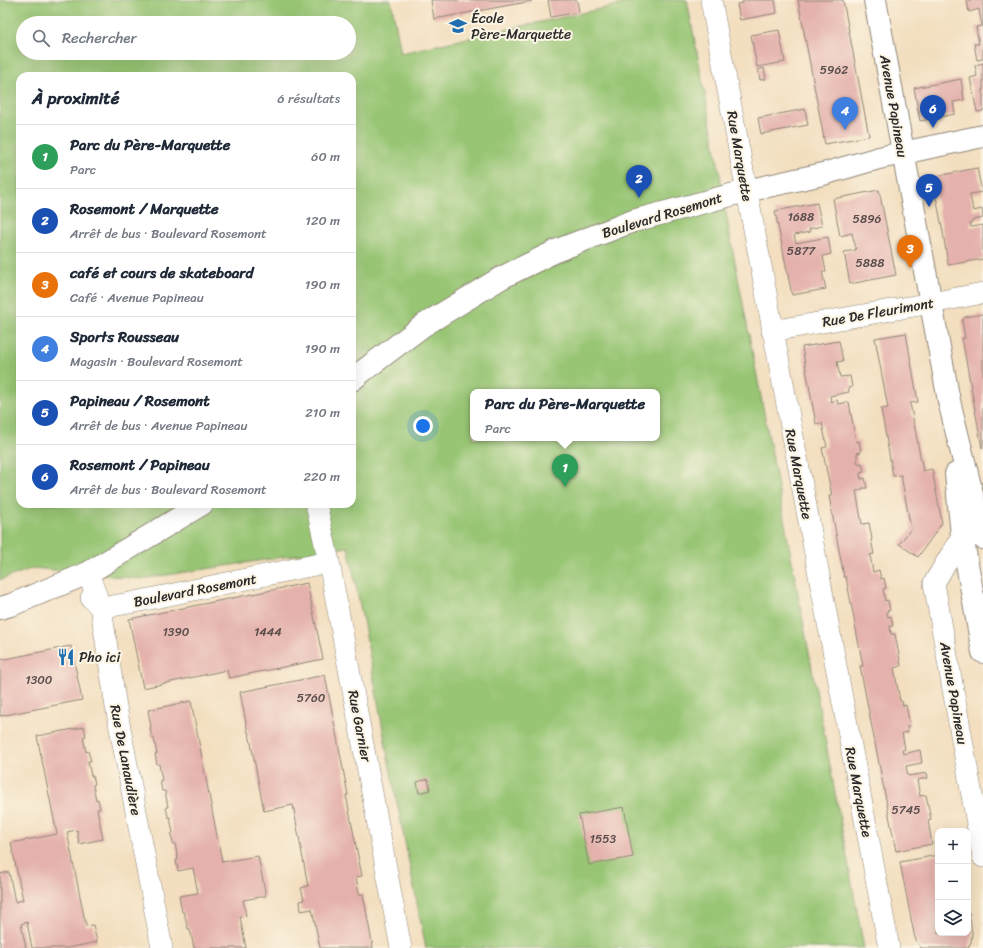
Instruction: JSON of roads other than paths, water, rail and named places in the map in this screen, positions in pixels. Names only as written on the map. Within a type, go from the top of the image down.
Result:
[{"type":"main road","name":"Avenue Papineau","points":[[875,0],[949,401],[977,534],[983,652]]},
{"type":"main road","name":"Boulevard Rosemont","points":[[356,377],[424,325],[501,278],[558,250],[633,221],[746,191],[823,174],[872,160],[983,136]]},
{"type":"main road","points":[[0,608],[12,605],[80,577],[195,508]]},
{"type":"street","name":"Rue Marquette","points":[[711,0],[889,948]]},
{"type":"street","name":"Rue De Fleurimont","points":[[772,331],[983,293]]},
{"type":"street","name":"Rue Garnier","points":[[317,508],[329,562],[401,948]]},
{"type":"street","name":"Avenue Papineau","points":[[977,534],[934,583],[983,857]]},
{"type":"street","name":"Boulevard Rosemont","points":[[100,608],[329,562]]},
{"type":"street","points":[[80,577],[100,608]]},
{"type":"street","name":"Rue De Lanaudière","points":[[100,608],[116,707],[162,948]]},
{"type":"place","name":"École Père-Marquette","points":[[458,26]]},
{"type":"place","name":"Rosemont / Papineau","points":[[933,128]]},
{"type":"place","name":"Sports Rousseau","points":[[845,130]]},
{"type":"place","name":"Rosemont / Marquette","points":[[639,198]]},
{"type":"place","name":"Papineau / Rosemont","points":[[929,207]]},
{"type":"place","name":"café et cours de skateboard","points":[[910,268]]},
{"type":"place","name":"Parc du Père-Marquette","points":[[565,487]]},
{"type":"place","name":"Pho ici","points":[[66,657]]}]
